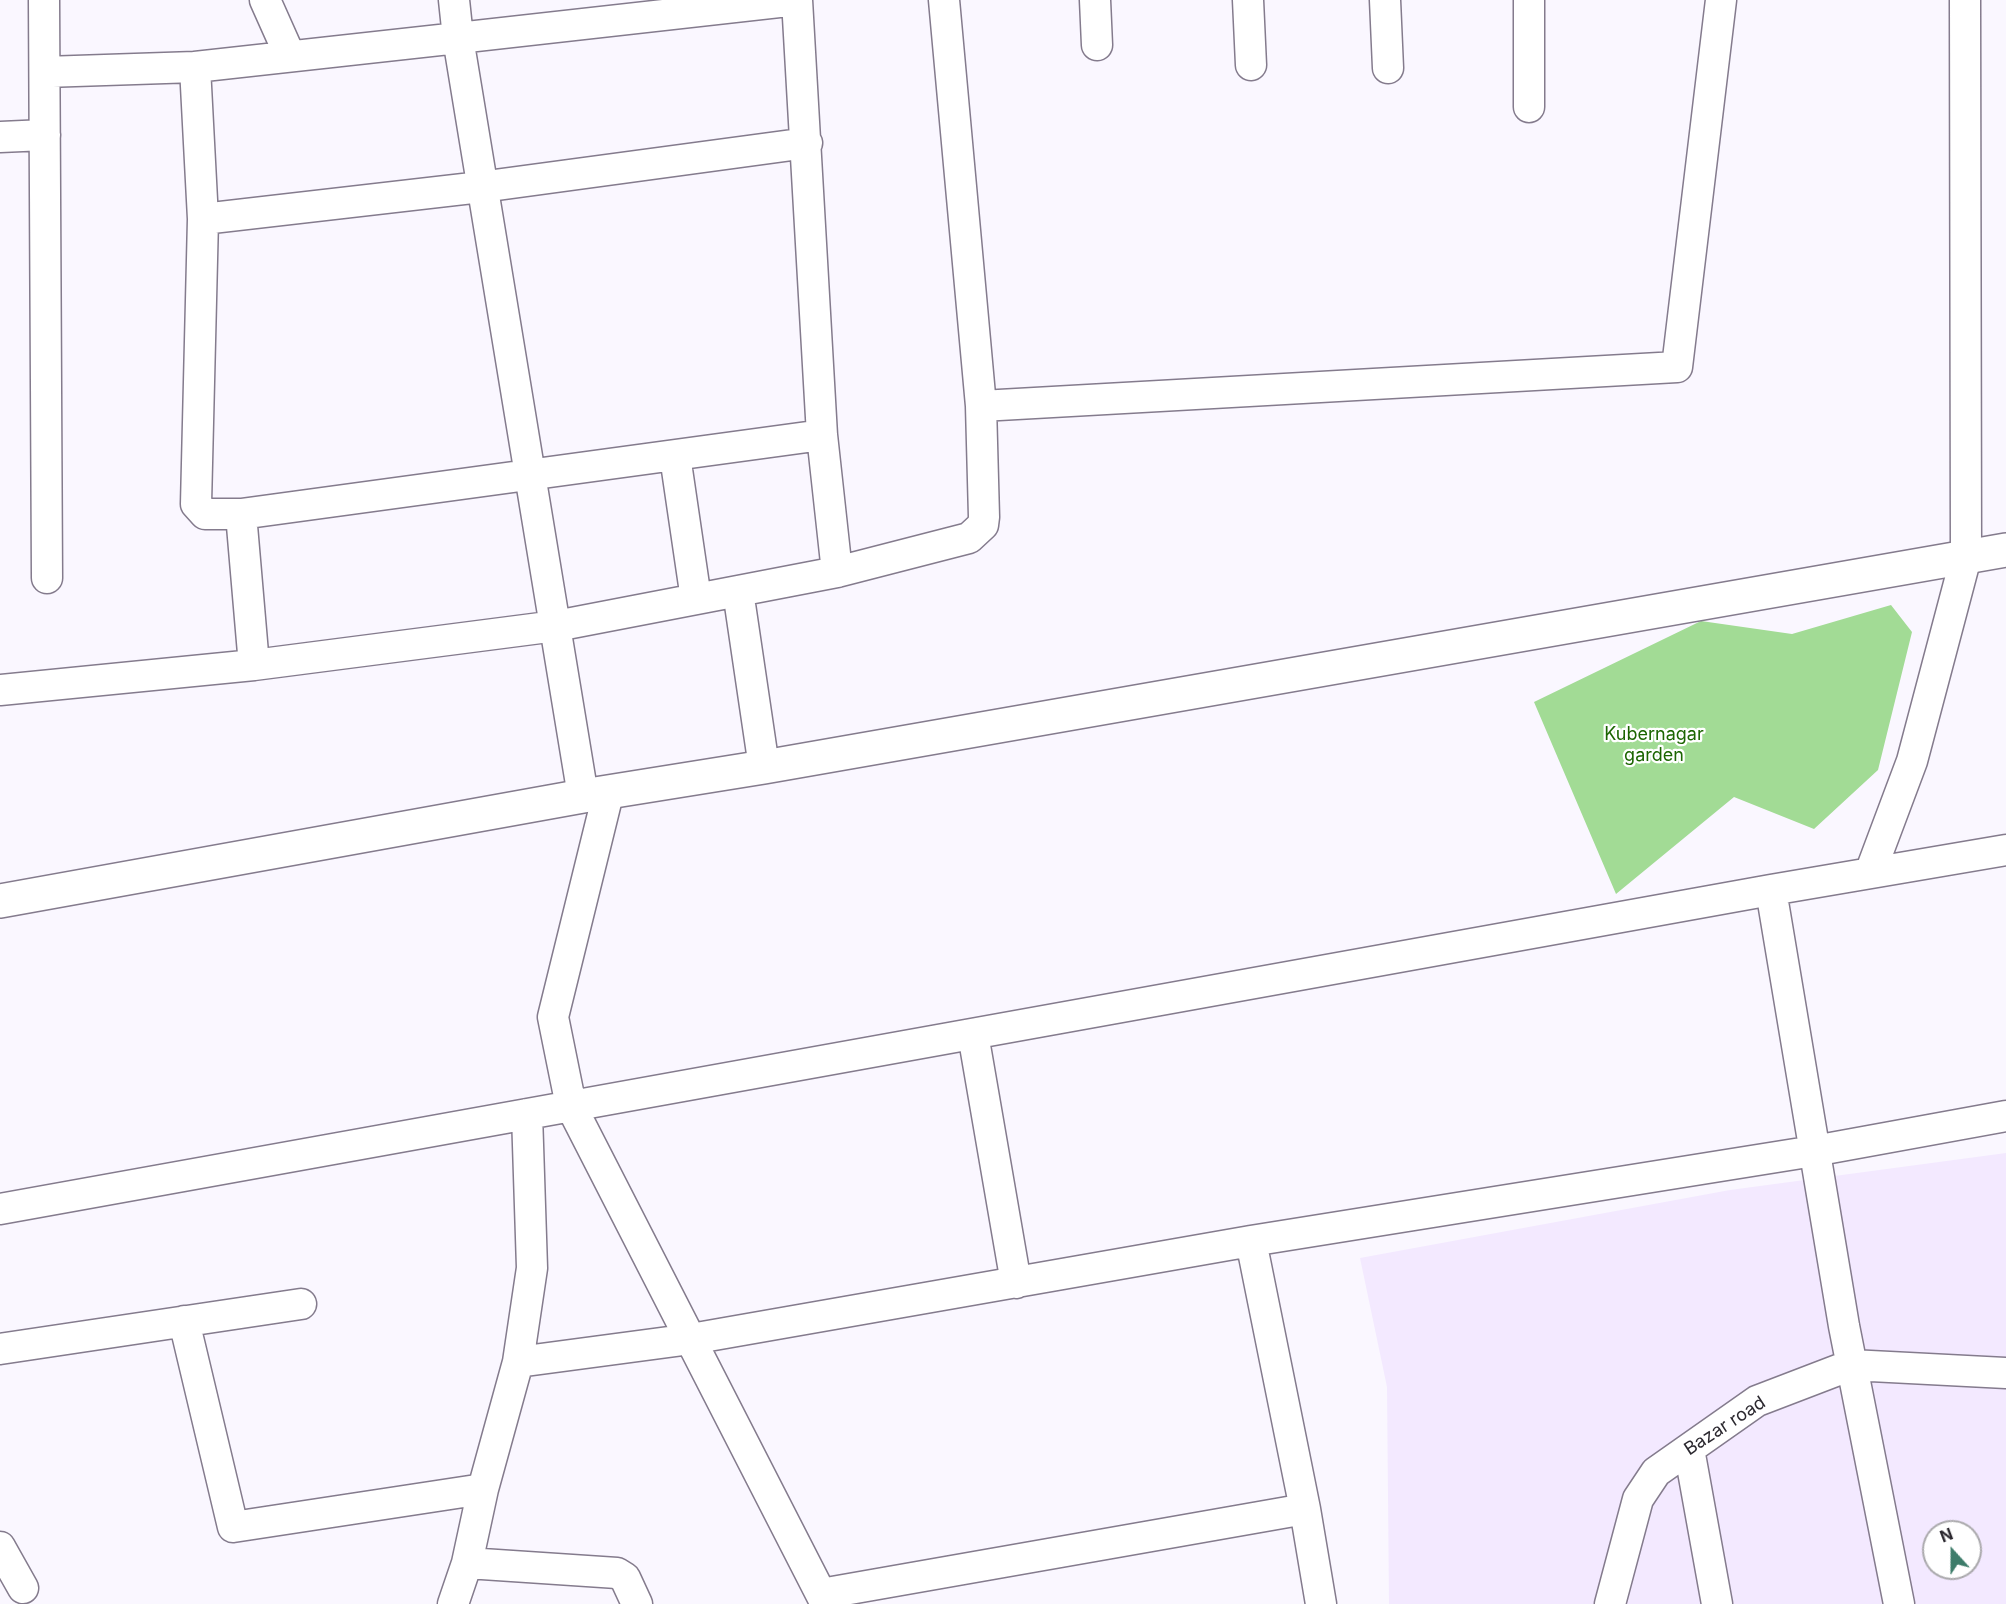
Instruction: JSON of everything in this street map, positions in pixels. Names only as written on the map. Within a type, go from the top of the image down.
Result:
[{"type":"street","points":[[44,0],[47,578]]},
{"type":"street","points":[[265,0],[290,56]]},
{"type":"street","points":[[454,0],[481,187],[556,626],[595,795],[553,1017],[571,1106],[824,1599],[1305,1509]]},
{"type":"street","points":[[45,72],[195,67],[797,0],[822,435],[837,572]]},
{"type":"street","points":[[0,690],[254,665],[556,626],[837,572],[969,538],[983,525],[984,517],[981,406],[944,0]]},
{"type":"street","points":[[1095,0],[1097,45]]},
{"type":"street","points":[[1248,0],[1251,65]]},
{"type":"street","points":[[1385,0],[1388,68]]},
{"type":"street","points":[[1529,0],[1529,107]]},
{"type":"street","points":[[981,406],[1677,367],[1721,0]]},
{"type":"street","points":[[1869,873],[1912,761],[1966,557],[1965,0]]},
{"type":"street","points":[[195,67],[203,219],[196,504],[205,514],[241,514],[822,435]]},
{"type":"street","points":[[0,137],[45,135]]},
{"type":"street","points":[[203,219],[481,187],[807,144]]},
{"type":"street","points":[[675,456],[696,599]]},
{"type":"street","points":[[241,514],[254,665]]},
{"type":"street","points":[[0,901],[595,795],[2006,550]]},
{"type":"street","points":[[738,591],[765,767]]},
{"type":"street","points":[[0,1209],[1771,890],[2006,850]]},
{"type":"street","points":[[1771,890],[1851,1365],[1899,1604]]},
{"type":"street","points":[[973,1034],[1016,1283]]},
{"type":"street","points":[[453,1604],[467,1563],[483,1489],[518,1362],[532,1268],[527,1113]]},
{"type":"street","points":[[518,1362],[691,1339],[1251,1241],[1814,1150],[2006,1116]]},
{"type":"street","points":[[1251,1241],[1305,1509],[1321,1604]]},
{"type":"street","points":[[0,1349],[301,1304]]},
{"type":"street","points":[[184,1322],[233,1527],[483,1489]]},
{"type":"street","name":"Bazar road","points":[[1610,1604],[1638,1499],[1656,1472],[1757,1401],[1851,1365],[2006,1373]]},
{"type":"street","points":[[1689,1449],[1717,1604]]},
{"type":"street","points":[[0,1547],[23,1588]]},
{"type":"street","points":[[467,1563],[617,1573],[624,1578],[637,1604]]},
{"type":"shaded area","points":[[2006,1153],[2006,1604],[1389,1604],[1387,1387],[1360,1258],[1730,1190]]},
{"type":"green space","name":"Kubernagar garden","points":[[1891,605],[1912,632],[1878,770],[1814,829],[1734,797],[1616,894],[1534,702],[1701,621],[1792,634]]}]
